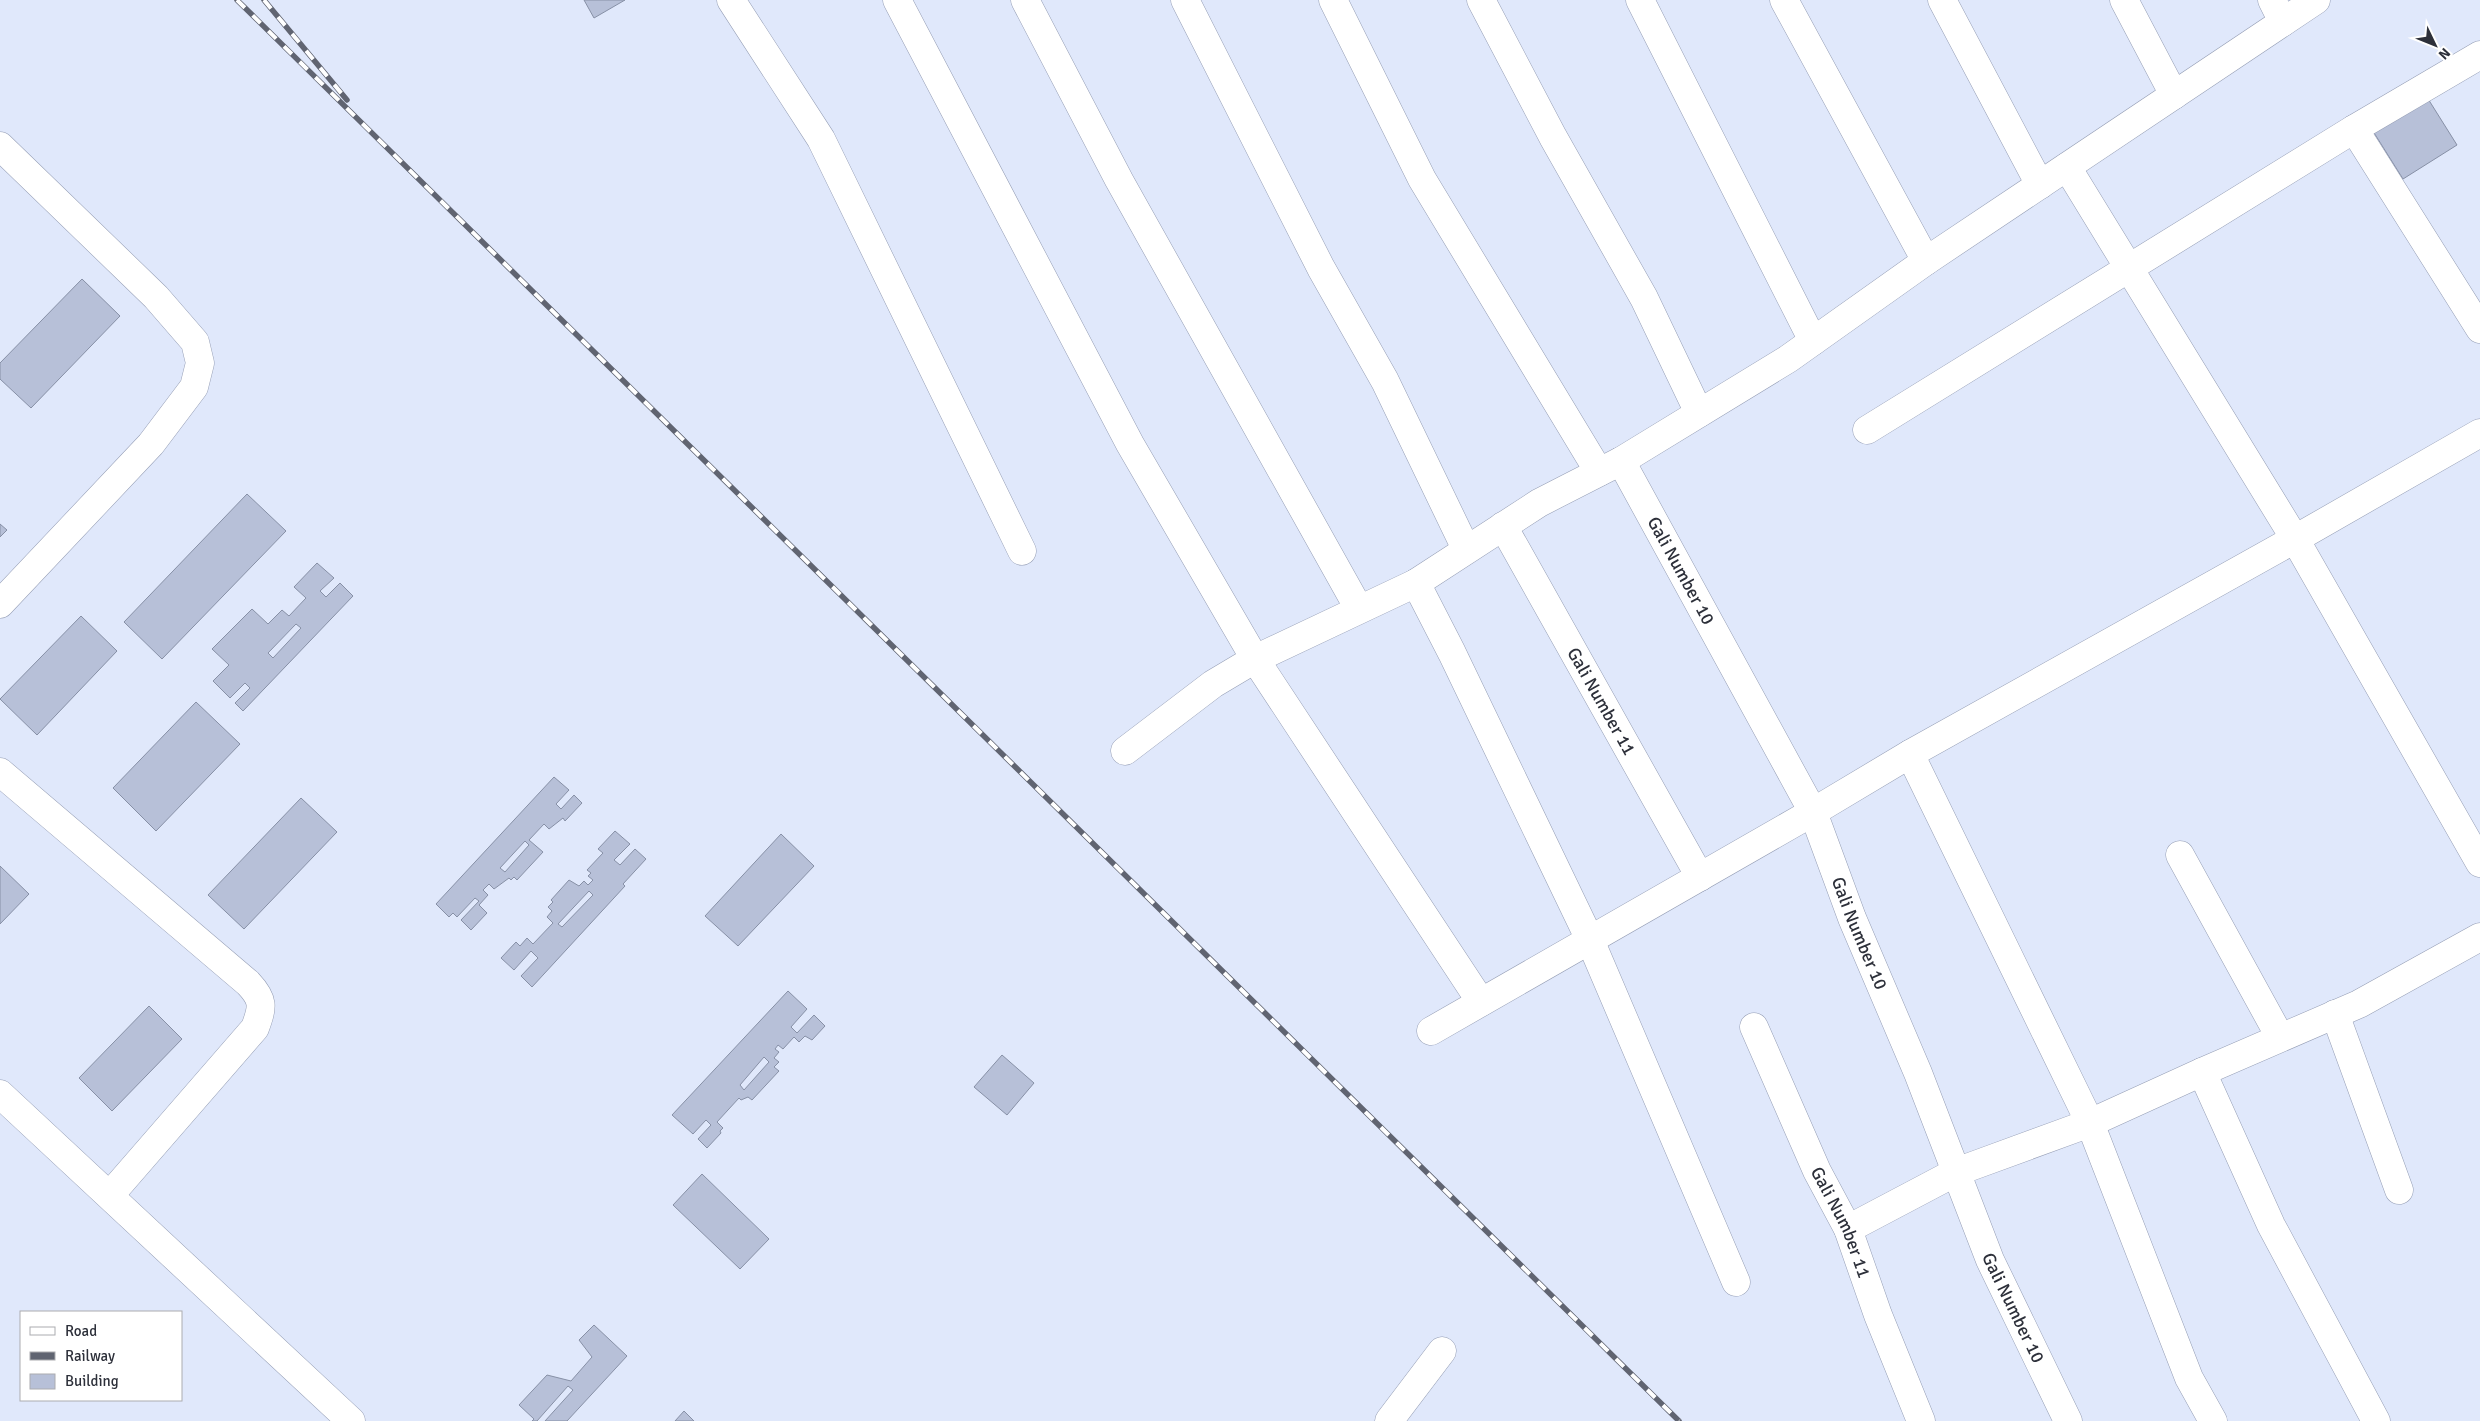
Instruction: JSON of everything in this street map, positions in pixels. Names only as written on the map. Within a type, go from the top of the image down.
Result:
[{"type":"street","points":[[731,0],[820,139],[1022,551]]},
{"type":"street","points":[[897,0],[1130,444],[1255,659],[1481,1002]]},
{"type":"street","points":[[1026,0],[1118,180],[1359,610]]},
{"type":"street","points":[[1185,0],[1321,268],[1385,381],[1466,549]]},
{"type":"street","name":"Gali Number 10","points":[[1333,0],[1422,179],[1610,466],[1813,812],[1852,918],[1918,1073],[1990,1260],[2068,1421]]},
{"type":"street","points":[[1481,0],[1553,137],[1644,298],[1699,413]]},
{"type":"street","points":[[1640,0],[1814,341]]},
{"type":"street","points":[[1784,0],[1926,261]]},
{"type":"street","points":[[1942,0],[2040,186]]},
{"type":"street","points":[[2124,0],[2174,96]]},
{"type":"street","points":[[1126,751],[1214,684],[1255,659],[1416,583],[1539,503],[1610,466],[1814,341],[1926,261],[2174,96],[2278,11],[2316,0]]},
{"type":"street","points":[[1867,430],[2354,129],[2480,55]]},
{"type":"street","points":[[2354,129],[2480,329]]},
{"type":"street","points":[[0,146],[156,296],[195,342],[200,363],[194,388],[151,444],[0,604]]},
{"type":"street","points":[[2067,167],[2295,539],[2480,863]]},
{"type":"street","points":[[1431,1031],[1813,812],[1910,754],[2295,539],[2480,433]]},
{"type":"street","name":"Gali Number 11","points":[[1503,526],[1700,877]]},
{"type":"street","points":[[1416,583],[1452,653],[1590,940],[1736,1282]]},
{"type":"street","points":[[1910,754],[2090,1123],[2189,1378],[2213,1421]]},
{"type":"street","points":[[0,772],[248,983],[259,995],[261,1012],[255,1028],[110,1195]]},
{"type":"street","points":[[2180,855],[2280,1037]]},
{"type":"street","points":[[1848,1229],[1956,1172],[2090,1123],[2280,1037],[2359,1004],[2480,937]]},
{"type":"street","points":[[2335,1014],[2399,1190]]},
{"type":"street","name":"Gali Number 11","points":[[1754,1026],[1817,1171],[1848,1229],[1878,1315],[1921,1421]]},
{"type":"street","points":[[2202,1072],[2271,1224],[2376,1421]]},
{"type":"street","points":[[0,1094],[351,1421]]},
{"type":"street","points":[[1390,1421],[1442,1351]]},
{"type":"building","points":[[584,0],[625,0],[594,18]]},
{"type":"building","points":[[2425,94],[2457,145],[2403,179],[2371,128]]},
{"type":"building","points":[[82,279],[120,316],[31,408],[0,379],[0,363]]},
{"type":"building","points":[[247,494],[286,531],[162,659],[124,622]]},
{"type":"building","points":[[0,524],[7,530],[0,537]]},
{"type":"building","points":[[317,563],[334,578],[320,591],[326,597],[340,583],[353,596],[243,711],[235,703],[250,688],[245,683],[230,698],[213,681],[229,665],[212,649],[252,609],[268,624],[282,610],[289,616],[306,598],[294,587]],"holes":[[[296,624],[301,628],[273,658],[268,653]]]},
{"type":"building","points":[[81,616],[117,651],[37,735],[0,699]]},
{"type":"building","points":[[196,702],[240,744],[156,831],[113,788]]},
{"type":"building","points":[[554,777],[569,790],[556,804],[561,809],[574,795],[582,803],[565,821],[563,818],[549,829],[544,824],[529,840],[543,852],[517,880],[514,877],[511,880],[509,878],[494,889],[489,884],[483,890],[488,895],[479,905],[487,913],[471,930],[461,920],[479,901],[475,898],[457,917],[453,913],[449,917],[436,904]],"holes":[[[525,841],[529,845],[505,872],[500,868]]]},
{"type":"building","points":[[301,798],[337,832],[244,929],[208,895]]},
{"type":"building","points":[[615,831],[630,844],[614,860],[620,865],[635,849],[646,859],[623,884],[625,886],[532,987],[521,976],[538,958],[531,951],[514,970],[501,958],[516,942],[520,946],[527,938],[533,944],[553,923],[547,917],[552,911],[548,907],[553,902],[551,900],[569,880],[579,886],[584,881],[588,885],[593,880],[588,876],[591,873],[587,870],[603,853],[598,849]],"holes":[[[589,891],[593,895],[562,927],[558,924]]]},
{"type":"building","points":[[781,834],[814,866],[738,946],[705,916]]},
{"type":"building","points":[[0,866],[29,894],[0,924]]},
{"type":"building","points":[[788,991],[807,1009],[791,1027],[797,1033],[814,1015],[825,1026],[812,1040],[805,1036],[799,1042],[794,1037],[783,1049],[778,1045],[775,1049],[779,1052],[774,1058],[779,1062],[774,1067],[779,1071],[752,1100],[748,1097],[741,1100],[739,1098],[717,1122],[723,1128],[720,1131],[721,1133],[707,1148],[698,1139],[711,1125],[706,1120],[693,1134],[672,1115]],"holes":[[[764,1057],[769,1062],[744,1090],[740,1085]]]},
{"type":"building","points":[[149,1006],[182,1039],[112,1111],[79,1078]]},
{"type":"building","points":[[1002,1055],[1034,1083],[1007,1115],[974,1087]]},
{"type":"building","points":[[702,1174],[769,1239],[740,1269],[673,1205]]},
{"type":"building","points":[[594,1325],[627,1356],[567,1421],[545,1421],[573,1390],[568,1386],[537,1421],[532,1421],[534,1419],[519,1405],[547,1375],[571,1381],[592,1357],[579,1340]]},
{"type":"building","points":[[684,1411],[694,1421],[675,1421]]},
{"type":"railway","points":[[237,0],[1679,1421]]},
{"type":"railway","points":[[264,0],[347,100]]}]
